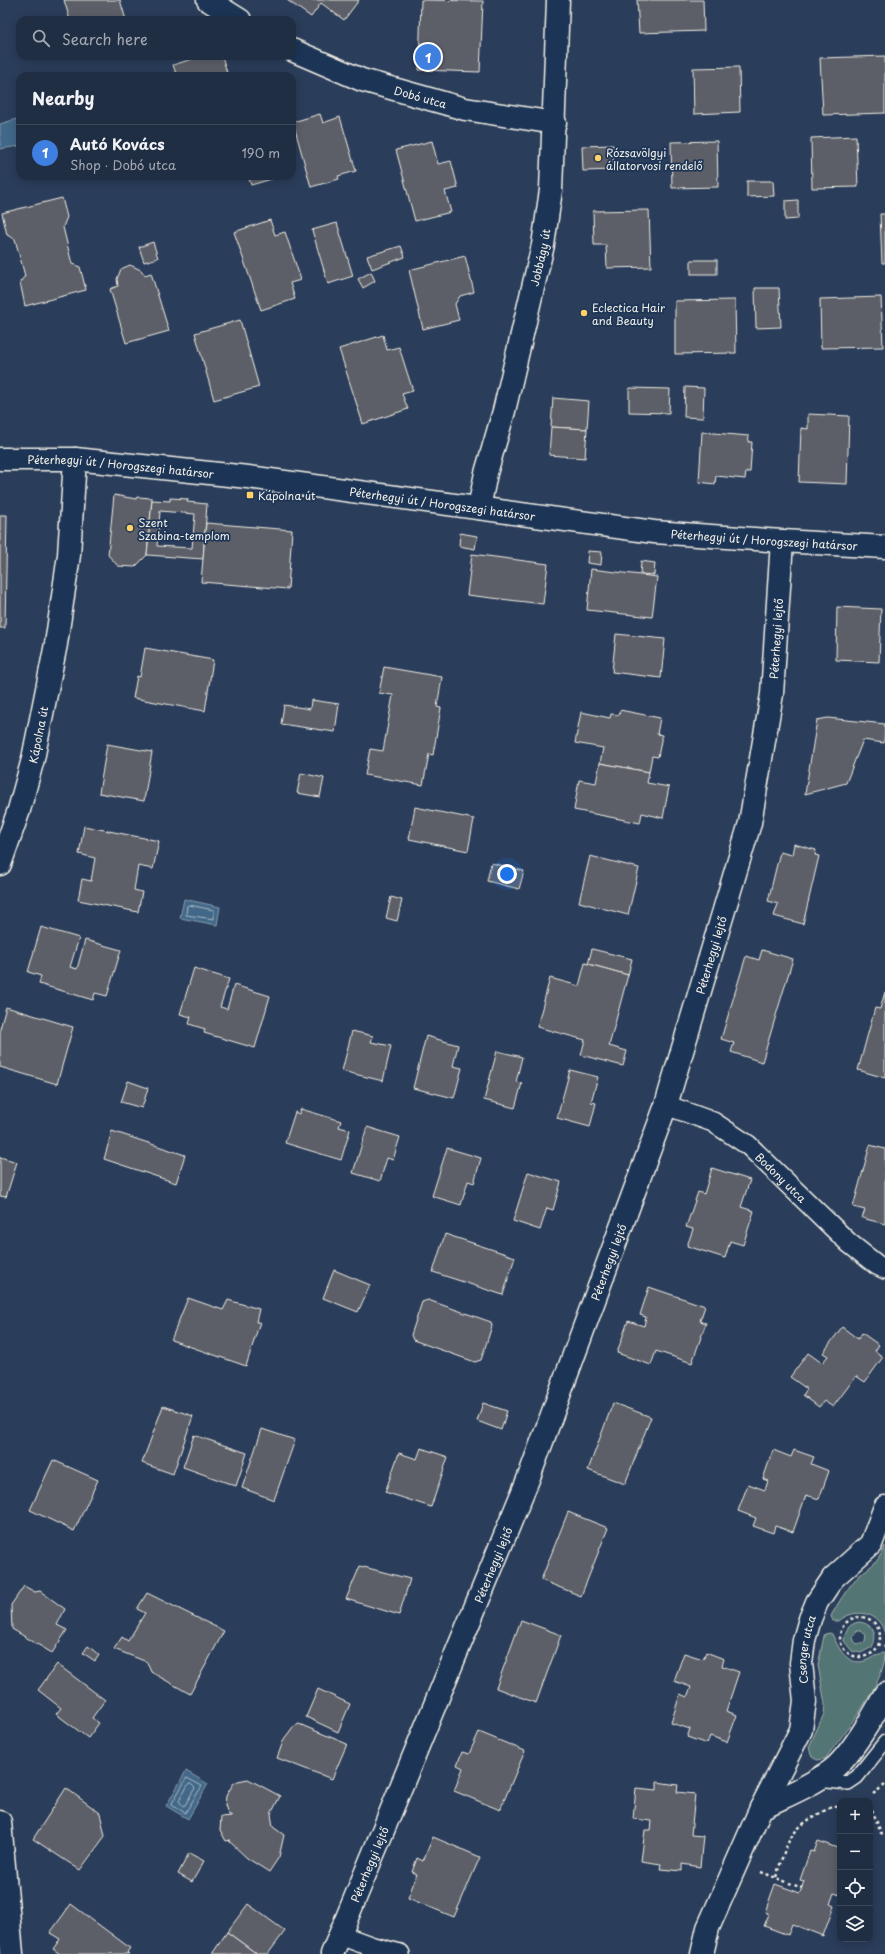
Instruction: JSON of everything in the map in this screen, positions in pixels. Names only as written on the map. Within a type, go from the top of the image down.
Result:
[{"type":"street","points":[[208,0],[234,16]]},
{"type":"street","name":"Jobbágy út","points":[[479,508],[486,473],[504,411],[543,245],[551,190],[555,123],[558,0]]},
{"type":"street","name":"Dobó utca","points":[[296,52],[362,80],[465,109],[555,123]]},
{"type":"street","name":"Péterhegyi út / Horogszegi határsor","points":[[0,459],[75,459],[248,477],[654,532],[782,542],[885,547]]},
{"type":"street","name":"Kápolna út","points":[[0,864],[19,810],[33,759],[56,644],[69,555],[75,459]]},
{"type":"street","name":"Péterhegyi lejtő","points":[[336,1945],[530,1477],[666,1105],[750,823],[772,694],[782,542]]},
{"type":"street","name":"Bodony utca","points":[[666,1105],[713,1122],[748,1145],[849,1243],[877,1265],[885,1269]]},
{"type":"street","name":"Csenger utca","points":[[702,1954],[708,1928],[761,1808],[801,1730],[806,1701],[801,1663],[804,1640],[815,1608],[833,1578],[871,1544],[885,1507]]},
{"type":"street","points":[[761,1808],[817,1780],[833,1768],[846,1754],[885,1694]]},
{"type":"street","points":[[0,1822],[12,1954]]},
{"type":"street","points":[[336,1945],[373,1947],[400,1954]]},
{"type":"lane","points":[[817,1780],[848,1783],[857,1776],[885,1742]]},
{"type":"path","points":[[864,1618],[875,1625],[878,1631],[878,1644],[870,1654],[858,1657],[846,1652],[842,1647],[840,1634],[846,1623],[851,1619],[864,1618]]},
{"type":"path","points":[[878,1644],[885,1647]]},
{"type":"path","points":[[776,1877],[787,1842],[795,1831],[808,1820],[837,1806]]},
{"type":"path","points":[[873,1812],[881,1833],[885,1834]]},
{"type":"path","points":[[755,1869],[802,1888]]},
{"type":"green space","points":[[885,1546],[885,1635],[883,1627],[878,1621],[866,1614],[852,1614],[839,1621],[833,1621],[831,1616],[845,1593],[859,1576],[875,1563]]},
{"type":"green space","points":[[855,1623],[864,1623],[871,1627],[875,1638],[872,1647],[861,1653],[852,1651],[844,1641],[848,1628]],"holes":[[[857,1631],[861,1631],[866,1635],[865,1641],[858,1644],[854,1641],[853,1637]]]},
{"type":"green space","points":[[830,1633],[844,1655],[853,1661],[865,1661],[876,1655],[883,1653],[885,1654],[883,1666],[871,1694],[852,1723],[825,1759],[817,1760],[811,1755],[809,1747],[824,1714],[825,1704],[818,1665],[824,1636],[825,1634]]},
{"type":"water","points":[[16,119],[16,147],[0,149],[0,124]]},
{"type":"water","points":[[184,899],[220,907],[217,925],[180,918]]},
{"type":"water","points":[[186,1771],[208,1784],[188,1819],[166,1806]]},
{"type":"building","points":[[64,0],[120,0],[125,16],[69,16]]},
{"type":"building","points":[[287,0],[359,0],[344,20],[321,3],[311,17]]},
{"type":"building","points":[[421,0],[483,1],[480,72],[419,70]]},
{"type":"building","points":[[637,0],[703,0],[704,31],[639,33]]},
{"type":"building","points":[[885,56],[885,113],[823,115],[820,58]]},
{"type":"building","points":[[189,60],[223,60],[227,72],[176,72],[173,65]]},
{"type":"building","points":[[739,67],[740,112],[694,114],[693,68]]},
{"type":"building","points":[[320,114],[323,123],[340,117],[356,171],[338,176],[339,179],[311,187],[296,133],[296,121]]},
{"type":"building","points":[[856,136],[858,187],[812,188],[811,138]]},
{"type":"building","points":[[432,141],[438,164],[451,161],[458,188],[445,191],[451,212],[415,221],[396,150]]},
{"type":"building","points":[[717,141],[718,187],[672,188],[671,142]]},
{"type":"building","name":"Rózsavölgyi állatorvosi rendelő","points":[[613,145],[614,170],[583,171],[582,146]]},
{"type":"building","points":[[249,180],[268,180],[251,185]]},
{"type":"building","points":[[747,181],[773,181],[774,196],[747,197]]},
{"type":"building","points":[[62,198],[67,217],[63,227],[72,264],[80,267],[86,290],[25,306],[20,282],[25,276],[15,239],[7,235],[2,213]]},
{"type":"building","points":[[798,200],[798,219],[785,220],[785,201]]},
{"type":"building","points":[[649,210],[651,267],[607,268],[606,245],[594,245],[593,211]]},
{"type":"building","points":[[880,214],[885,214],[885,263],[882,263]]},
{"type":"building","points":[[270,220],[275,235],[285,232],[301,280],[290,283],[295,299],[261,310],[234,232]]},
{"type":"building","points":[[337,223],[353,276],[328,284],[312,230]]},
{"type":"building","points":[[153,242],[158,258],[144,262],[139,247]]},
{"type":"building","points":[[401,246],[405,257],[372,269],[367,256]]},
{"type":"building","points":[[465,256],[474,292],[460,296],[455,304],[459,320],[423,329],[409,270]]},
{"type":"building","points":[[691,260],[717,260],[717,274],[691,274]]},
{"type":"building","points":[[130,265],[141,270],[145,275],[151,273],[169,331],[126,343],[110,289],[118,286],[117,279],[121,269]]},
{"type":"building","points":[[371,272],[375,281],[363,288],[358,279]]},
{"type":"building","points":[[755,288],[779,288],[781,327],[756,328]]},
{"type":"building","points":[[881,297],[883,347],[821,348],[820,299]]},
{"type":"building","points":[[735,300],[736,353],[675,354],[675,301]]},
{"type":"building","points":[[240,320],[259,387],[214,400],[195,333]]},
{"type":"building","points":[[383,335],[387,350],[399,347],[413,391],[402,394],[408,409],[363,424],[339,349]]},
{"type":"building","points":[[685,387],[704,388],[703,418],[684,417]]},
{"type":"building","points":[[629,388],[670,389],[669,413],[629,412]]},
{"type":"building","points":[[553,398],[589,401],[587,429],[551,427]]},
{"type":"building","points":[[808,414],[849,416],[847,484],[799,482],[801,428],[808,429]]},
{"type":"building","points":[[551,427],[587,429],[585,458],[549,455]]},
{"type":"building","points":[[702,432],[749,436],[748,442],[752,442],[750,472],[746,472],[745,479],[716,476],[715,484],[699,482]]},
{"type":"building","name":"Szent Szabina-templom","points":[[114,495],[136,499],[137,497],[152,498],[147,555],[135,567],[118,566],[108,555]]},
{"type":"building","points":[[170,498],[188,499],[187,502],[207,504],[203,559],[147,555],[152,500],[170,501]],"holes":[[[160,511],[195,514],[192,548],[157,546]]]},
{"type":"building","points":[[0,515],[7,515],[5,628],[0,628]]},
{"type":"building","points":[[206,523],[292,530],[288,589],[201,582]]},
{"type":"building","points":[[460,533],[477,536],[475,549],[459,546]]},
{"type":"building","points":[[588,551],[602,552],[601,565],[587,563]]},
{"type":"building","points":[[472,554],[548,564],[543,604],[467,595]]},
{"type":"building","points":[[641,561],[655,563],[654,575],[640,574]]},
{"type":"building","points":[[591,569],[657,577],[652,617],[587,610]]},
{"type":"building","points":[[837,607],[881,609],[879,662],[836,660]]},
{"type":"building","points":[[616,634],[665,639],[661,678],[612,672]]},
{"type":"building","points":[[145,648],[213,660],[205,711],[133,698],[137,676],[140,677]]},
{"type":"building","points":[[384,667],[442,677],[437,707],[441,708],[433,755],[429,754],[423,785],[365,775],[370,749],[383,751],[393,695],[379,693]]},
{"type":"building","points":[[311,700],[339,704],[335,732],[281,724],[284,705],[310,709]]},
{"type":"building","points":[[620,710],[660,718],[657,734],[662,735],[658,757],[652,756],[649,772],[600,763],[603,748],[575,743],[581,712],[610,718],[611,714],[619,715]]},
{"type":"building","points":[[828,718],[885,724],[884,743],[863,740],[846,783],[805,794],[817,720]]},
{"type":"building","points":[[107,744],[152,752],[144,801],[99,793]]},
{"type":"building","points":[[600,763],[649,772],[647,783],[669,787],[663,818],[642,813],[640,823],[574,810],[579,780],[596,783]]},
{"type":"building","points":[[301,773],[324,778],[320,797],[297,793]]},
{"type":"building","points":[[415,807],[474,819],[468,851],[409,839]]},
{"type":"building","points":[[84,826],[159,841],[153,869],[138,866],[134,890],[142,892],[138,912],[78,900],[82,879],[91,881],[95,858],[79,854]]},
{"type":"building","points":[[794,844],[816,850],[815,855],[819,856],[803,924],[774,916],[778,904],[768,901],[780,852],[792,855]]},
{"type":"building","points":[[590,856],[639,868],[628,915],[579,902]]},
{"type":"building","points":[[491,863],[524,871],[519,889],[487,881]]},
{"type":"building","points":[[391,897],[402,900],[397,921],[386,918]]},
{"type":"building","points":[[41,927],[79,938],[70,967],[77,969],[85,940],[121,950],[107,996],[95,993],[93,1000],[39,984],[41,976],[28,972]]},
{"type":"building","points":[[592,949],[632,959],[628,975],[588,964]]},
{"type":"building","points":[[762,950],[793,959],[762,1062],[731,1052],[734,1043],[721,1039],[746,956],[759,960]]},
{"type":"building","points":[[585,963],[628,975],[609,1046],[627,1051],[623,1066],[581,1055],[585,1040],[537,1027],[550,978],[579,986]]},
{"type":"building","points":[[194,968],[229,979],[220,1007],[227,1009],[234,985],[270,996],[255,1048],[204,1033],[205,1029],[189,1024],[191,1017],[180,1014]]},
{"type":"building","points":[[885,992],[885,1078],[858,1070],[875,1008],[880,1009]]},
{"type":"building","points":[[6,1007],[73,1027],[57,1084],[0,1067],[0,1029]]},
{"type":"building","points":[[352,1031],[373,1036],[371,1042],[391,1046],[383,1081],[342,1071]]},
{"type":"building","points":[[426,1036],[458,1045],[453,1066],[462,1068],[454,1098],[413,1088]]},
{"type":"building","points":[[497,1051],[522,1057],[516,1082],[522,1083],[515,1108],[484,1100]]},
{"type":"building","points":[[570,1070],[598,1077],[591,1102],[596,1103],[590,1127],[557,1118]]},
{"type":"building","points":[[128,1081],[148,1088],[142,1108],[121,1102]]},
{"type":"building","points":[[301,1109],[341,1121],[339,1127],[350,1130],[341,1160],[285,1143],[295,1112],[299,1114]]},
{"type":"building","points":[[367,1127],[400,1137],[393,1160],[387,1158],[380,1181],[353,1173]]},
{"type":"building","points":[[112,1131],[185,1155],[176,1183],[104,1159]]},
{"type":"building","points":[[870,1145],[885,1149],[885,1224],[862,1218],[865,1210],[853,1207]]},
{"type":"building","points":[[447,1148],[481,1158],[474,1183],[468,1181],[461,1205],[432,1196]]},
{"type":"building","points":[[0,1157],[17,1162],[6,1197],[0,1196]]},
{"type":"building","points":[[712,1168],[750,1180],[741,1207],[754,1211],[743,1245],[730,1241],[725,1258],[687,1246],[693,1229],[686,1227],[698,1192],[704,1194]]},
{"type":"building","points":[[528,1172],[561,1182],[553,1210],[547,1208],[540,1230],[513,1221]]},
{"type":"building","points":[[445,1234],[515,1257],[503,1295],[433,1272]]},
{"type":"building","points":[[334,1270],[370,1285],[358,1312],[323,1298]]},
{"type":"building","points":[[649,1287],[705,1306],[700,1321],[706,1323],[692,1363],[656,1351],[651,1365],[617,1353],[628,1321],[644,1326],[646,1317],[640,1315]]},
{"type":"building","points":[[188,1298],[223,1310],[228,1300],[259,1309],[256,1322],[260,1322],[246,1366],[171,1340]]},
{"type":"building","points":[[428,1300],[491,1322],[492,1326],[481,1360],[475,1362],[413,1340],[411,1335],[422,1302]]},
{"type":"building","points":[[842,1327],[858,1339],[862,1333],[879,1345],[875,1351],[883,1357],[865,1382],[856,1376],[833,1407],[824,1401],[819,1407],[803,1395],[807,1389],[790,1377],[808,1353],[822,1363],[828,1356],[823,1353]]},
{"type":"building","points":[[483,1403],[507,1411],[501,1430],[477,1421]]},
{"type":"building","points":[[613,1403],[651,1417],[625,1484],[588,1470]]},
{"type":"building","points":[[163,1406],[193,1416],[173,1474],[142,1463]]},
{"type":"building","points":[[262,1429],[295,1440],[274,1500],[242,1488]]},
{"type":"building","points":[[194,1435],[247,1453],[236,1486],[183,1467]]},
{"type":"building","points":[[421,1448],[448,1457],[431,1507],[385,1492],[399,1453],[417,1459]]},
{"type":"building","points":[[773,1450],[791,1457],[794,1450],[814,1457],[811,1464],[829,1471],[819,1499],[806,1495],[793,1532],[775,1526],[773,1533],[753,1526],[756,1518],[738,1511],[748,1484],[765,1490],[768,1481],[763,1479]]},
{"type":"building","points":[[53,1460],[98,1480],[74,1531],[30,1510]]},
{"type":"building","points":[[568,1512],[608,1528],[581,1596],[541,1580]]},
{"type":"building","points":[[360,1566],[410,1579],[399,1615],[346,1599]]},
{"type":"building","points":[[24,1586],[35,1592],[40,1591],[65,1609],[57,1625],[67,1630],[52,1653],[12,1629],[11,1605]]},
{"type":"building","points":[[147,1593],[224,1631],[190,1694],[151,1672],[147,1662],[114,1649],[122,1637],[128,1641],[145,1613],[137,1609]]},
{"type":"building","points":[[521,1620],[561,1635],[536,1703],[496,1688]]},
{"type":"building","points":[[88,1646],[99,1655],[95,1661],[83,1653]]},
{"type":"building","points":[[706,1652],[724,1659],[722,1666],[739,1672],[726,1711],[737,1715],[727,1742],[710,1736],[707,1744],[687,1737],[690,1729],[671,1723],[680,1694],[687,1697],[691,1687],[674,1681],[684,1653],[703,1659]]},
{"type":"building","points":[[57,1664],[105,1700],[92,1718],[99,1723],[88,1738],[56,1714],[61,1708],[38,1690]]},
{"type":"building","points":[[318,1689],[350,1704],[338,1732],[306,1717]]},
{"type":"building","points":[[299,1724],[347,1744],[332,1779],[277,1758],[284,1739],[293,1727]]},
{"type":"building","points":[[479,1732],[525,1751],[500,1810],[454,1791],[463,1768],[457,1765],[462,1752],[469,1754]]},
{"type":"building","points":[[248,1779],[280,1796],[271,1814],[273,1827],[284,1835],[279,1857],[269,1872],[247,1858],[229,1841],[231,1840],[226,1841],[220,1830],[221,1817],[232,1816],[228,1814],[225,1805],[226,1796],[233,1784],[238,1781]]},
{"type":"building","points":[[657,1782],[678,1785],[677,1792],[695,1794],[691,1835],[703,1836],[700,1867],[682,1864],[682,1871],[660,1869],[661,1864],[641,1861],[645,1830],[651,1830],[652,1821],[633,1819],[636,1788],[657,1790]]},
{"type":"building","points":[[66,1788],[100,1813],[105,1836],[80,1870],[33,1839]]},
{"type":"building","points":[[433,1837],[480,1857],[454,1917],[408,1898],[417,1874],[412,1872],[417,1858],[423,1861]]},
{"type":"building","points":[[818,1841],[837,1848],[837,1894],[834,1893],[830,1904],[834,1906],[823,1936],[792,1924],[788,1935],[764,1926],[769,1914],[765,1912],[775,1884],[800,1893],[804,1881],[800,1880],[810,1851],[814,1852]]},
{"type":"building","points":[[189,1853],[204,1861],[192,1882],[178,1874]]},
{"type":"building","points":[[71,1904],[130,1948],[127,1952],[129,1954],[60,1954],[53,1949],[60,1939],[50,1933]]},
{"type":"building","points":[[248,1904],[285,1931],[268,1954],[257,1954],[227,1932]]},
{"type":"building","points":[[227,1932],[257,1954],[212,1954]]},
{"type":"place","name":"Autó Kovács","points":[[428,57]]},
{"type":"place","name":"Rózsavölgyi állatorvosi rendelő","points":[[598,158]]},
{"type":"place","name":"Eclectica Hair and Beauty","points":[[584,313]]},
{"type":"place","name":"Kápolna út","points":[[250,495]]},
{"type":"place","name":"Szent Szabina-templom","points":[[130,528]]}]
